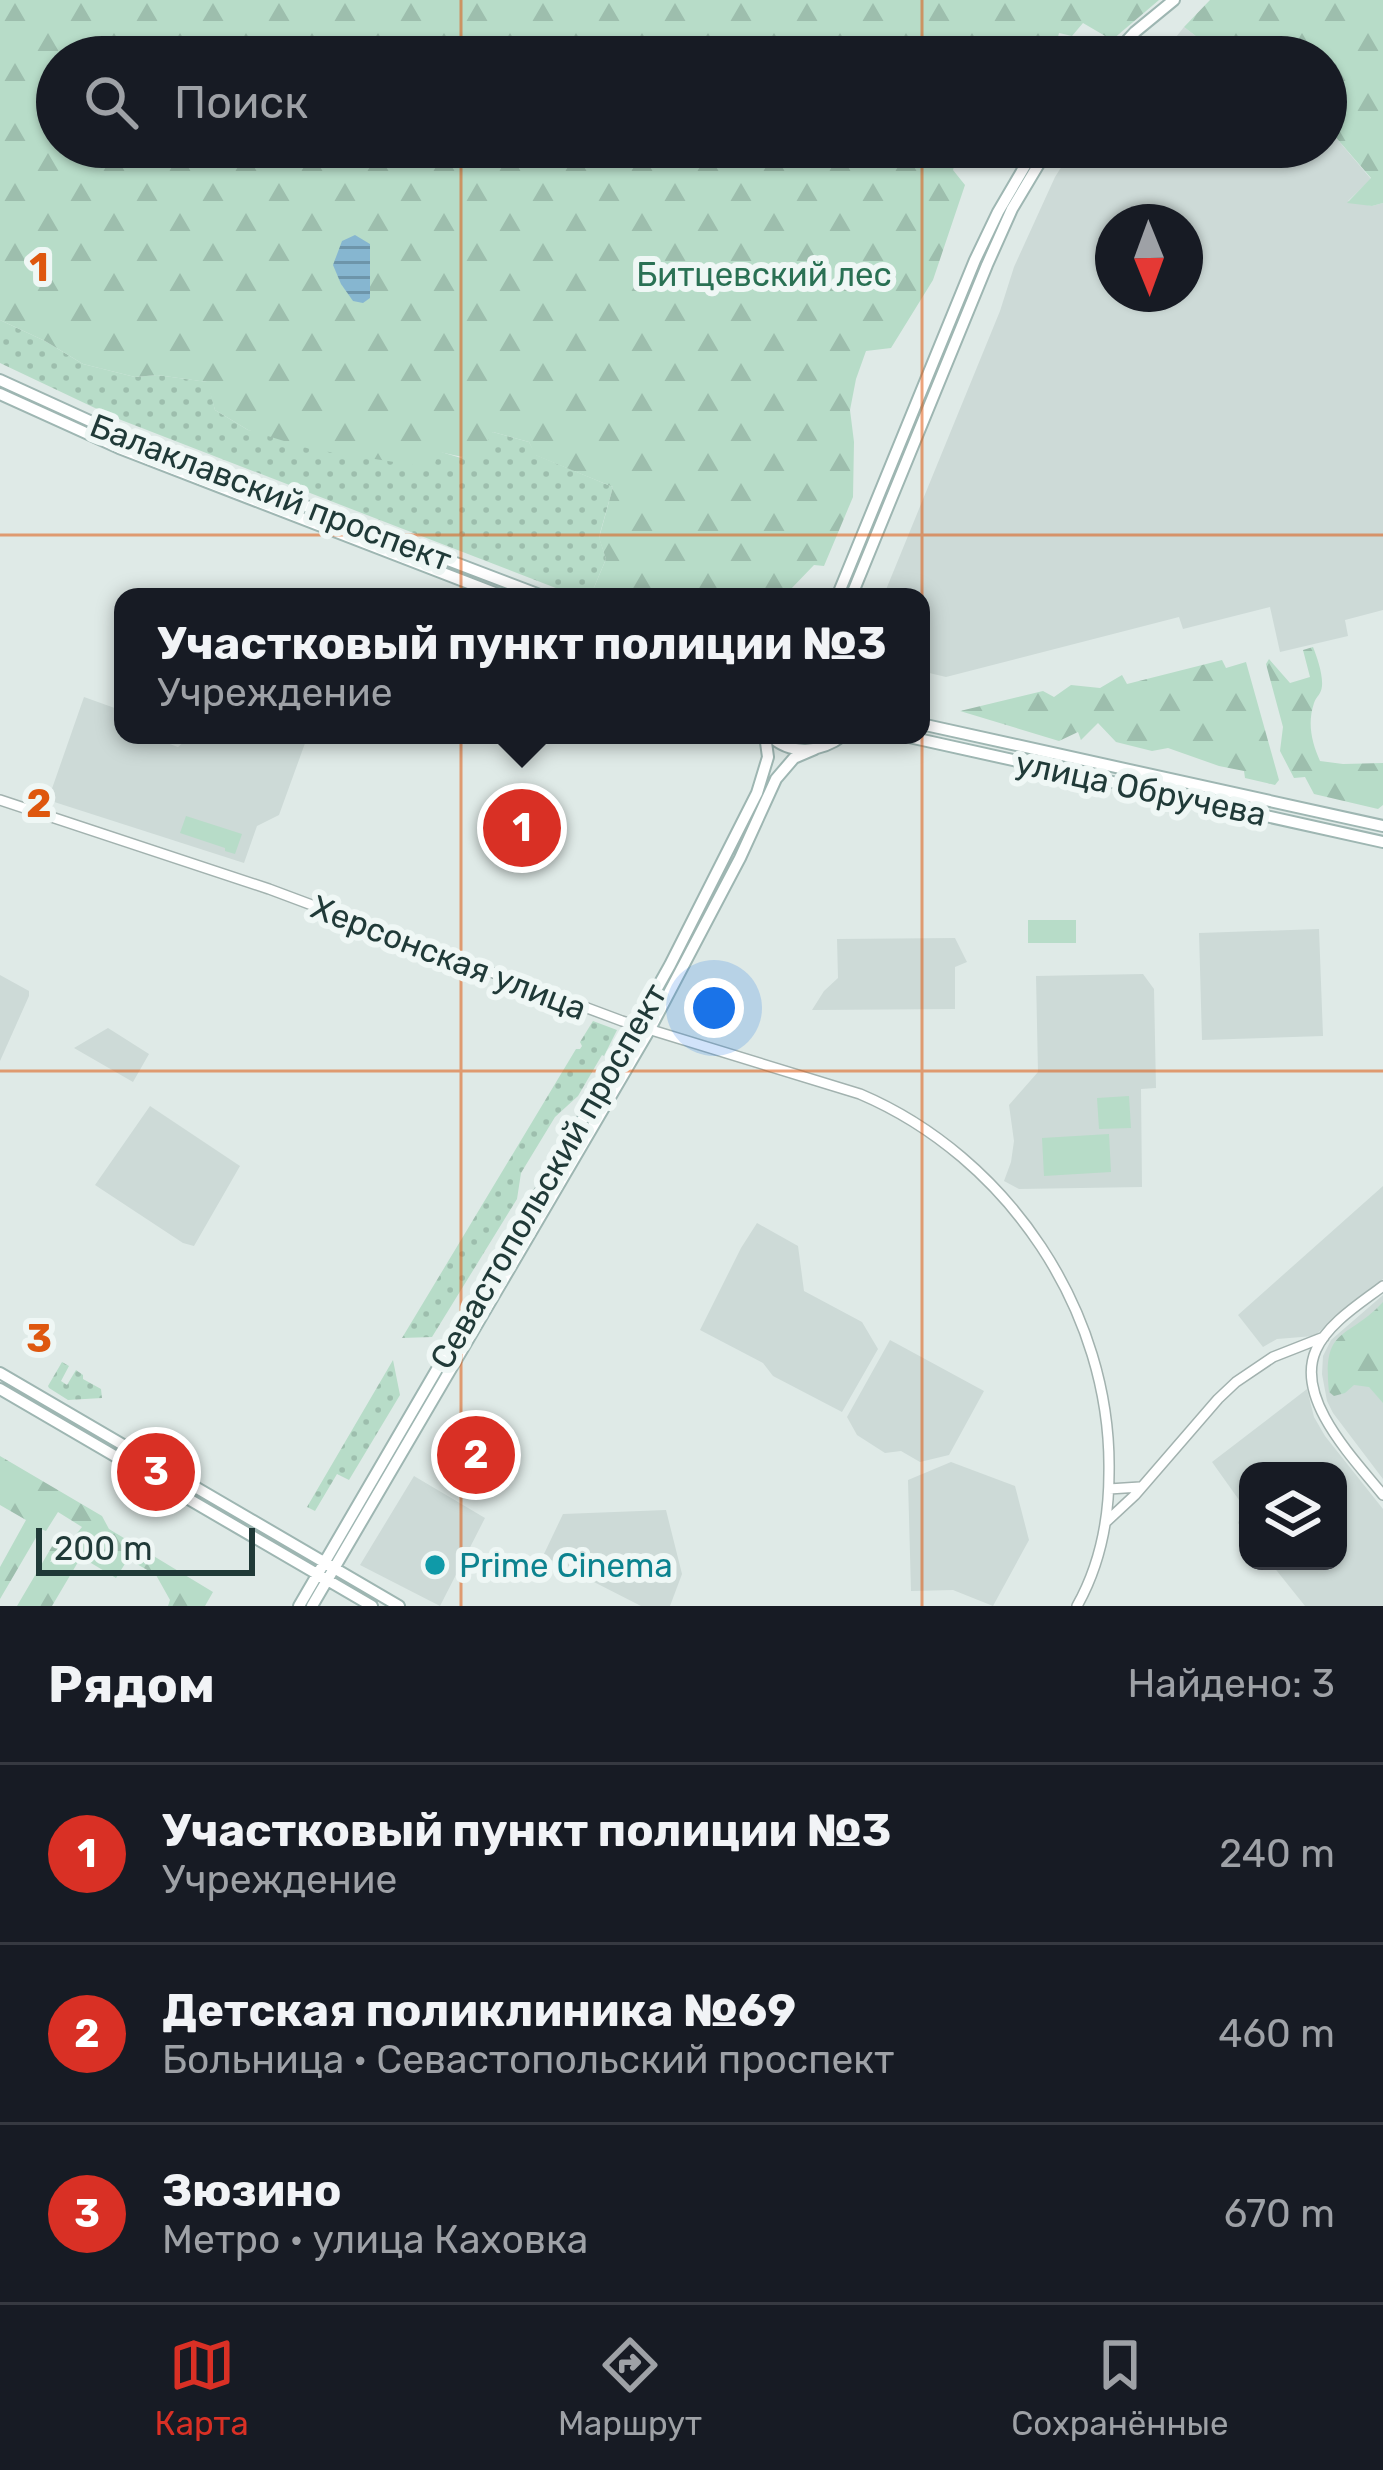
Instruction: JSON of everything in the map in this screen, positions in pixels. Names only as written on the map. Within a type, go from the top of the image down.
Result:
[{"type":"main road","points":[[1131,36],[1174,0]]},
{"type":"main road","points":[[1142,36],[1184,0]]},
{"type":"main road","points":[[841,588],[975,260],[1024,168]]},
{"type":"main road","points":[[855,588],[987,265],[1036,168]]},
{"type":"main road","name":"Балаклавский проспект","points":[[0,380],[124,437],[521,588]]},
{"type":"main road","name":"Балаклавский проспект","points":[[0,394],[119,448],[482,588]]},
{"type":"main road","name":"улица Обручева","points":[[930,726],[1383,826]]},
{"type":"main road","name":"улица Обручева","points":[[930,742],[1383,842]]},
{"type":"main road","name":"Севастопольский проспект","points":[[330,1565],[721,868],[757,793],[767,744]]},
{"type":"main road","points":[[779,744],[815,749]]},
{"type":"main road","name":"Севастопольский проспект","points":[[299,1606],[330,1565],[650,1029],[776,779],[794,758],[829,744]]},
{"type":"main road","points":[[0,1373],[400,1606]]},
{"type":"main road","points":[[0,1389],[372,1606]]},
{"type":"main road","name":"Севастопольский проспект","points":[[312,1606],[322,1577]]},
{"type":"street","name":"Херсонская улица","points":[[0,800],[257,885],[598,1013],[873,1100],[940,1142],[995,1188],[1039,1242],[1082,1325],[1104,1399],[1106,1522],[1095,1566],[1077,1606]]},
{"type":"street","points":[[1106,1522],[1236,1382],[1273,1357],[1324,1337],[1383,1286]]},
{"type":"street","points":[[1324,1337],[1313,1361],[1314,1393],[1321,1411],[1383,1496]]},
{"type":"street","points":[[1298,1348],[1313,1361]]},
{"type":"street","points":[[1109,1489],[1145,1484]]},
{"type":"shaded area","points":[[1347,151],[1371,179],[1348,201],[1372,206],[1383,203],[1383,610],[1345,620],[1348,636],[1280,652],[1270,607],[1183,629],[1179,617],[946,677],[930,673],[930,588],[887,588],[1014,267],[1061,168],[1347,168]]},
{"type":"shaded area","points":[[84,697],[114,708],[114,744],[305,744],[279,815],[257,826],[244,863],[48,800]]},
{"type":"shaded area","points":[[1319,929],[1323,1036],[1202,1040],[1199,933]]},
{"type":"shaded area","points":[[955,938],[967,962],[955,967],[955,1009],[812,1010],[838,978],[837,939]]},
{"type":"shaded area","points":[[1143,974],[1154,989],[1156,1088],[1141,1089],[1142,1187],[1019,1189],[1004,1181],[1014,1141],[1009,1105],[1038,1072],[1036,976]]},
{"type":"shaded area","points":[[0,975],[29,991],[29,996],[0,1061]]},
{"type":"shaded area","points":[[108,1028],[149,1054],[133,1082],[74,1048]]},
{"type":"shaded area","points":[[150,1106],[240,1166],[194,1246],[95,1185]]},
{"type":"shaded area","points":[[1383,1186],[1383,1279],[1314,1336],[1277,1339],[1263,1347],[1238,1315]]},
{"type":"shaded area","points":[[757,1223],[798,1246],[804,1291],[862,1322],[878,1349],[842,1412],[700,1330]]},
{"type":"shaded area","points":[[1383,1295],[1383,1479],[1333,1413],[1322,1374],[1323,1356],[1331,1340]]},
{"type":"shaded area","points":[[890,1340],[984,1391],[949,1455],[920,1462],[901,1451],[885,1453],[857,1435],[847,1417]]},
{"type":"shaded area","points":[[1307,1389],[1314,1417],[1346,1462],[1239,1462],[1239,1500],[1212,1462]]},
{"type":"shaded area","points":[[951,1462],[1015,1486],[1029,1540],[993,1606],[953,1590],[911,1591],[908,1480]]},
{"type":"shaded area","points":[[1347,1464],[1383,1509],[1383,1606],[1305,1606],[1276,1570],[1347,1570]]},
{"type":"shaded area","points":[[414,1476],[485,1518],[440,1606],[360,1565]]},
{"type":"shaded area","points":[[666,1510],[682,1574],[670,1606],[641,1606],[543,1556],[563,1514]]},
{"type":"green space","name":"Битцевский лес","points":[[0,0],[1159,0],[1117,36],[1105,36],[1083,23],[1072,36],[36,36],[36,168],[954,168],[965,185],[933,280],[891,348],[866,351],[856,379],[850,410],[853,497],[824,566],[814,565],[792,588],[594,588],[606,559],[599,538],[613,487],[535,455],[529,442],[493,432],[477,460],[439,452],[433,468],[310,449],[248,430],[215,410],[207,382],[135,377],[83,364],[0,320]]},
{"type":"green space","points":[[1210,0],[1383,0],[1383,203],[1347,203],[1371,178],[1347,150],[1347,36],[1196,36],[1184,27]]},
{"type":"green space","points":[[0,320],[83,364],[135,377],[208,382],[215,410],[248,430],[438,451],[461,458],[493,432],[529,442],[536,455],[613,487],[599,537],[606,559],[594,588],[556,588],[116,418],[0,363]]},
{"type":"green space","points":[[1313,647],[1322,681],[1311,718],[1317,754],[1320,761],[1383,763],[1383,805],[1378,809],[1314,794],[1305,777],[1294,778],[1280,751],[1283,727],[1266,664],[1269,659],[1290,683],[1310,677],[1303,650]]},
{"type":"green space","points":[[1222,660],[1226,668],[1246,662],[1279,780],[1275,785],[1168,748],[1152,751],[1116,742],[1098,723],[1081,740],[1078,732],[1059,741],[960,711],[1043,691],[1054,697],[1071,685],[1100,688],[1122,675],[1127,684]]},
{"type":"green space","points":[[186,816],[242,834],[235,854],[180,833]]},
{"type":"green space","points":[[1028,920],[1076,920],[1076,943],[1028,943]]},
{"type":"green space","points":[[593,1021],[617,1030],[604,1056],[578,1096],[555,1117],[521,1173],[517,1199],[432,1337],[402,1338],[582,1046]]},
{"type":"green space","points":[[1129,1096],[1131,1128],[1099,1129],[1097,1098]]},
{"type":"green space","points":[[1109,1134],[1111,1172],[1044,1176],[1042,1138]]},
{"type":"green space","points":[[1383,1302],[1383,1403],[1369,1387],[1354,1385],[1334,1396],[1329,1392],[1328,1370],[1334,1344]]},
{"type":"green space","points":[[393,1360],[400,1395],[349,1480],[337,1474],[315,1511],[307,1507]]},
{"type":"green space","points":[[62,1362],[69,1366],[61,1381],[67,1385],[76,1370],[101,1389],[102,1398],[68,1400],[49,1388]]},
{"type":"green space","points":[[0,1456],[102,1516],[109,1529],[213,1592],[205,1606],[168,1606],[170,1600],[156,1575],[128,1559],[116,1578],[81,1557],[52,1606],[17,1606],[54,1543],[66,1547],[82,1527],[58,1512],[46,1531],[41,1529],[0,1599],[0,1567],[26,1520],[0,1505]]},
{"type":"water","points":[[355,235],[370,244],[370,298],[363,303],[353,301],[333,265],[342,241]]},
{"type":"place","name":"Участковый пункт полиции №3","points":[[522,828]]},
{"type":"place","name":"Детская поликлиника №69","points":[[476,1455]]},
{"type":"place","name":"Зюзино","points":[[156,1472]]},
{"type":"place","name":"Prime Cinema","points":[[435,1565]]}]
